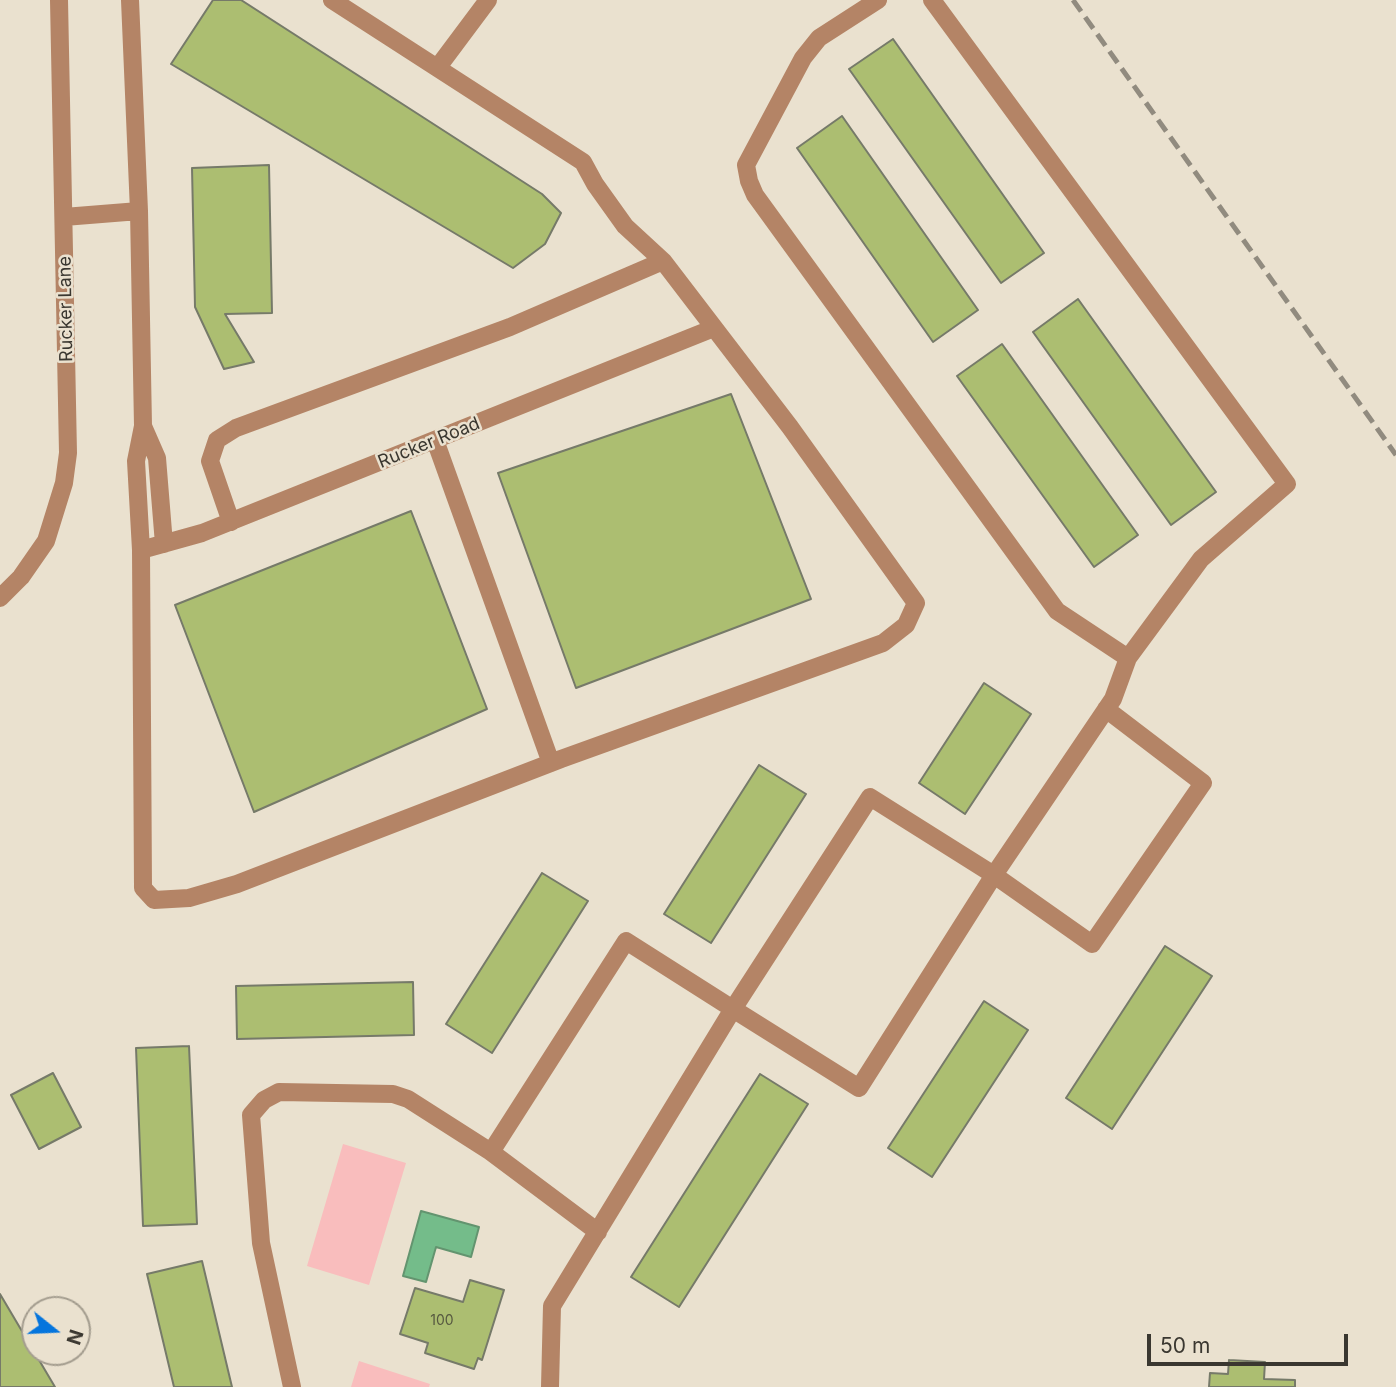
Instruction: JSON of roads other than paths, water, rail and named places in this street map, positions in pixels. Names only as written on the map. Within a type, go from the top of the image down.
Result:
[{"type":"street","name":"Rucker Lane","points":[[0,598],[21,577],[46,541],[64,483],[68,453],[58,0]]},
{"type":"street","points":[[130,0],[139,211],[143,426],[136,461],[141,550],[143,888],[155,900],[189,898],[237,884],[551,763],[883,643],[906,625],[916,603],[790,427],[663,261],[625,226],[583,162],[332,0]]},
{"type":"street","points":[[878,0],[819,38],[803,58],[746,165],[749,181],[755,195],[1057,611],[1128,658]]},
{"type":"street","points":[[491,1152],[626,940],[859,1088],[994,875],[1106,709],[1128,658],[1201,559],[1287,484],[932,0]]},
{"type":"street","points":[[438,67],[486,1]]},
{"type":"street","points":[[64,216],[139,211]]},
{"type":"street","points":[[231,522],[211,461],[217,440],[236,428],[510,327],[663,261]]},
{"type":"street","name":"Rucker Road","points":[[141,550],[231,522],[714,328]]},
{"type":"street","points":[[143,426],[157,458],[164,544]]},
{"type":"street","points":[[435,440],[551,763]]},
{"type":"street","points":[[550,1387],[552,1306],[733,1009],[870,797],[994,875],[1092,944],[1203,783],[1106,709]]},
{"type":"street","points":[[292,1387],[261,1243],[251,1115],[264,1100],[279,1091],[393,1094],[408,1099],[491,1152],[598,1231]]},
{"type":"railway","points":[[1073,0],[1396,455]]}]
